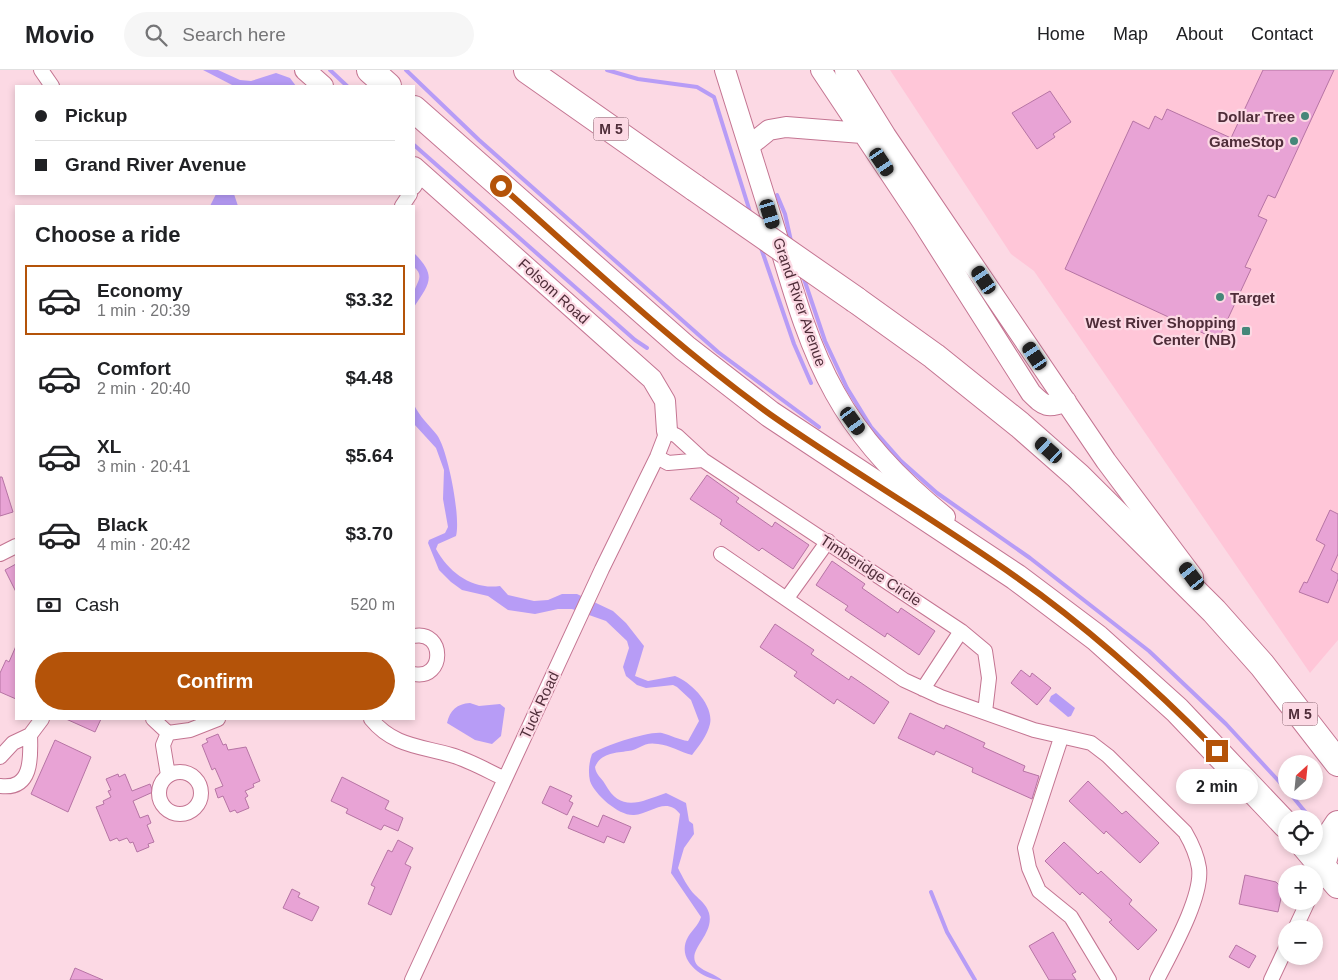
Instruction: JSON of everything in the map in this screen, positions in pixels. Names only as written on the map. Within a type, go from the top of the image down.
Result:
[{"type":"highway","points":[[370,70],[387,85]]},
{"type":"highway","name":"M 5","points":[[527,70],[934,356],[1020,425],[1078,476],[1214,611],[1262,665],[1338,762]]},
{"type":"highway","points":[[415,110],[685,348],[770,414],[1016,577]]},
{"type":"highway","name":"Grand River Avenue","points":[[1016,577],[1098,638],[1177,710],[1278,817]]},
{"type":"highway","points":[[1325,880],[1330,836],[1338,824]]},
{"type":"highway","points":[[1310,855],[1325,880]]},
{"type":"main road","points":[[305,70],[322,85]]},
{"type":"main road","name":"Grand River Avenue","points":[[725,70],[810,337],[835,393],[874,450],[892,470],[924,500],[1016,577]]},
{"type":"main road","points":[[845,70],[886,136],[1106,461],[1192,576],[1214,611]]},
{"type":"main road","points":[[828,74],[862,133],[921,220],[1031,393],[1044,406],[1052,407],[1066,401]]},
{"type":"main road","points":[[749,146],[769,130],[786,127],[862,133],[872,131],[886,136]]},
{"type":"main road","name":"Folsom Road","points":[[416,176],[652,379],[665,401],[667,431]]},
{"type":"main road","points":[[921,220],[946,224]]},
{"type":"street","points":[[41,70],[51,85]]},
{"type":"street","name":"Tuck Road","points":[[412,980],[580,617],[658,458],[667,431]]},
{"type":"street","name":"Timberidge Circle","points":[[667,431],[677,436],[703,460],[961,630],[984,651],[989,678],[985,712]]},
{"type":"street","points":[[658,458],[668,463],[703,460]]},
{"type":"street","points":[[787,598],[828,541]]},
{"type":"street","points":[[0,554],[15,546]]},
{"type":"street","points":[[721,554],[904,680],[985,712],[1061,738],[1091,743],[1108,756],[1186,832],[1194,848],[1200,870],[1191,910],[1157,980]]},
{"type":"street","points":[[924,689],[961,630]]},
{"type":"street","points":[[415,636],[425,636],[435,643],[439,656],[434,668],[429,672],[415,674]]},
{"type":"street","points":[[0,757],[13,743],[30,734],[41,720]]},
{"type":"street","points":[[155,720],[168,733]]},
{"type":"street","points":[[168,733],[190,730],[215,720]]},
{"type":"street","points":[[372,720],[382,732],[402,742],[423,750],[452,755],[505,779]]},
{"type":"street","points":[[168,733],[163,745],[168,775]]},
{"type":"street","points":[[0,786],[13,788],[21,783],[29,767],[30,734]]},
{"type":"street","points":[[1061,738],[1025,848],[1039,891],[1071,917],[1109,980]]},
{"type":"street","points":[[1271,980],[1278,965]]},
{"type":"shaded area","points":[[203,70],[218,70],[240,80],[251,81],[276,73],[290,78],[295,85],[232,85]]},
{"type":"shaded area","points":[[890,70],[1338,70],[1338,640],[1310,673],[1034,271],[1011,254]]},
{"type":"shaded area","points":[[216,195],[234,195],[238,205],[210,205]]},
{"type":"shaded area","points":[[415,254],[426,268],[429,280],[415,306],[415,290],[419,272],[415,268]]},
{"type":"shaded area","points":[[415,406],[437,435],[449,469],[457,515],[456,536],[438,544],[436,549],[441,558],[455,572],[463,578],[480,585],[500,586],[508,595],[534,601],[548,600],[562,594],[577,594],[613,611],[626,623],[644,646],[635,676],[648,681],[675,676],[688,683],[705,702],[710,717],[710,724],[705,737],[692,755],[653,743],[605,756],[595,767],[611,793],[624,802],[639,802],[666,793],[686,803],[689,821],[693,824],[694,834],[684,848],[678,868],[690,889],[703,902],[709,913],[710,921],[708,929],[697,949],[695,960],[698,966],[722,980],[707,977],[699,972],[688,961],[685,953],[688,937],[701,917],[671,873],[680,814],[669,806],[658,807],[634,815],[622,812],[602,798],[593,787],[589,778],[592,754],[615,743],[656,733],[688,741],[699,721],[691,700],[673,685],[646,688],[637,685],[626,676],[623,667],[629,648],[627,641],[606,621],[572,609],[558,609],[535,614],[508,610],[488,596],[462,590],[451,582],[439,570],[428,543],[429,540],[445,533],[448,527],[443,499],[444,470],[436,448],[415,425]]},
{"type":"shaded area","points":[[1056,693],[1075,708],[1071,716],[1068,717],[1049,701],[1051,696]]},
{"type":"shaded area","points":[[470,703],[479,706],[500,704],[505,708],[501,736],[492,744],[475,740],[447,723],[455,708]]},
{"type":"building","points":[[1263,70],[1334,70],[1275,198],[1268,195],[1258,216],[1267,220],[1245,267],[1251,269],[1218,340],[1065,269],[1133,121],[1149,129],[1155,116],[1162,120],[1167,109],[1231,138]]},
{"type":"building","points":[[1050,91],[1071,122],[1053,134],[1055,137],[1037,149],[1012,113]]},
{"type":"building","points":[[707,475],[739,498],[736,502],[772,527],[775,522],[809,545],[793,569],[762,548],[759,551],[720,524],[722,520],[690,499]]},
{"type":"building","points":[[0,477],[2,477],[13,512],[0,516]]},
{"type":"building","points":[[1330,510],[1338,514],[1338,554],[1331,570],[1338,574],[1338,579],[1328,603],[1299,592],[1304,582],[1307,583],[1325,545],[1316,540]]},
{"type":"building","points":[[832,561],[865,584],[862,588],[898,613],[901,608],[935,631],[919,655],[887,633],[885,637],[845,610],[848,606],[816,585]]},
{"type":"building","points":[[15,565],[15,590],[5,570]]},
{"type":"building","points":[[775,624],[814,650],[811,654],[849,680],[851,676],[889,702],[874,724],[837,699],[834,704],[794,676],[797,672],[760,647]]},
{"type":"building","points":[[15,648],[15,699],[0,692],[0,673],[6,660],[9,662]]},
{"type":"building","points":[[1021,670],[1030,677],[1032,673],[1051,688],[1037,705],[1011,683]]},
{"type":"building","points":[[910,713],[944,729],[946,725],[985,743],[983,747],[1025,766],[1023,771],[1039,776],[1032,799],[972,772],[973,768],[936,751],[934,755],[898,738]]},
{"type":"building","points":[[68,720],[101,720],[95,732]]},
{"type":"building","points":[[218,734],[223,745],[226,744],[228,750],[246,747],[260,781],[253,784],[254,787],[245,791],[248,796],[245,798],[249,808],[237,813],[235,810],[230,812],[223,796],[218,798],[215,789],[223,786],[215,768],[212,770],[202,745],[208,742],[206,739]]},
{"type":"building","points":[[55,740],[91,757],[68,812],[31,794]]},
{"type":"building","points":[[118,774],[119,777],[125,774],[132,791],[150,784],[153,792],[133,801],[140,818],[148,815],[151,823],[147,825],[154,842],[148,844],[149,847],[137,852],[133,842],[130,843],[127,838],[119,841],[117,838],[110,841],[96,807],[104,804],[103,801],[111,797],[108,791],[111,790],[106,779]]},
{"type":"building","points":[[342,777],[389,801],[385,809],[403,818],[398,831],[384,825],[381,830],[346,813],[348,809],[331,801]]},
{"type":"building","points":[[1088,781],[1122,814],[1126,811],[1159,843],[1140,863],[1106,831],[1104,834],[1069,801]]},
{"type":"building","points":[[550,786],[572,796],[569,801],[573,803],[567,815],[542,803]]},
{"type":"building","points":[[603,815],[631,827],[624,843],[607,836],[604,843],[568,828],[573,816],[598,827]]},
{"type":"building","points":[[398,840],[413,848],[405,864],[411,867],[391,915],[368,904],[375,887],[371,885],[388,850],[392,852]]},
{"type":"building","points":[[1064,842],[1098,874],[1101,871],[1132,900],[1129,904],[1157,930],[1138,950],[1109,922],[1112,920],[1082,892],[1080,895],[1045,861]]},
{"type":"building","points":[[1245,875],[1278,884],[1278,912],[1239,904]]},
{"type":"building","points":[[292,889],[300,893],[298,897],[319,907],[312,921],[283,908]]},
{"type":"building","points":[[1053,932],[1076,972],[1072,974],[1076,980],[1049,980],[1029,946]]},
{"type":"building","points":[[1236,945],[1256,956],[1249,968],[1229,957]]},
{"type":"building","points":[[75,968],[103,980],[70,980]]},
{"type":"waterway","points":[[330,70],[346,85]]},
{"type":"waterway","points":[[406,70],[479,140],[718,352],[819,427]]},
{"type":"waterway","points":[[607,70],[638,79],[697,87],[714,97],[751,215]]},
{"type":"waterway","points":[[415,146],[635,340],[647,348]]},
{"type":"waterway","points":[[777,195],[785,214],[791,241]]},
{"type":"waterway","points":[[760,245],[794,344],[811,383]]},
{"type":"waterway","points":[[803,276],[825,341],[847,388],[871,427],[901,461],[937,493],[1030,558],[1149,651],[1226,724],[1278,780]]},
{"type":"waterway","points":[[1295,800],[1304,810]]},
{"type":"waterway","points":[[931,892],[947,932],[975,980]]},
{"type":"place","name":"Dollar Tree","points":[[1305,116]]},
{"type":"place","name":"GameStop","points":[[1294,141]]},
{"type":"place","name":"Target","points":[[1220,297]]},
{"type":"place","name":"West River Shopping Center (NB)","points":[[1246,331]]},
{"type":"route","points":[[501,186],[685,348],[770,414],[891,496],[1016,577],[1098,638],[1177,710],[1217,751]]}]
